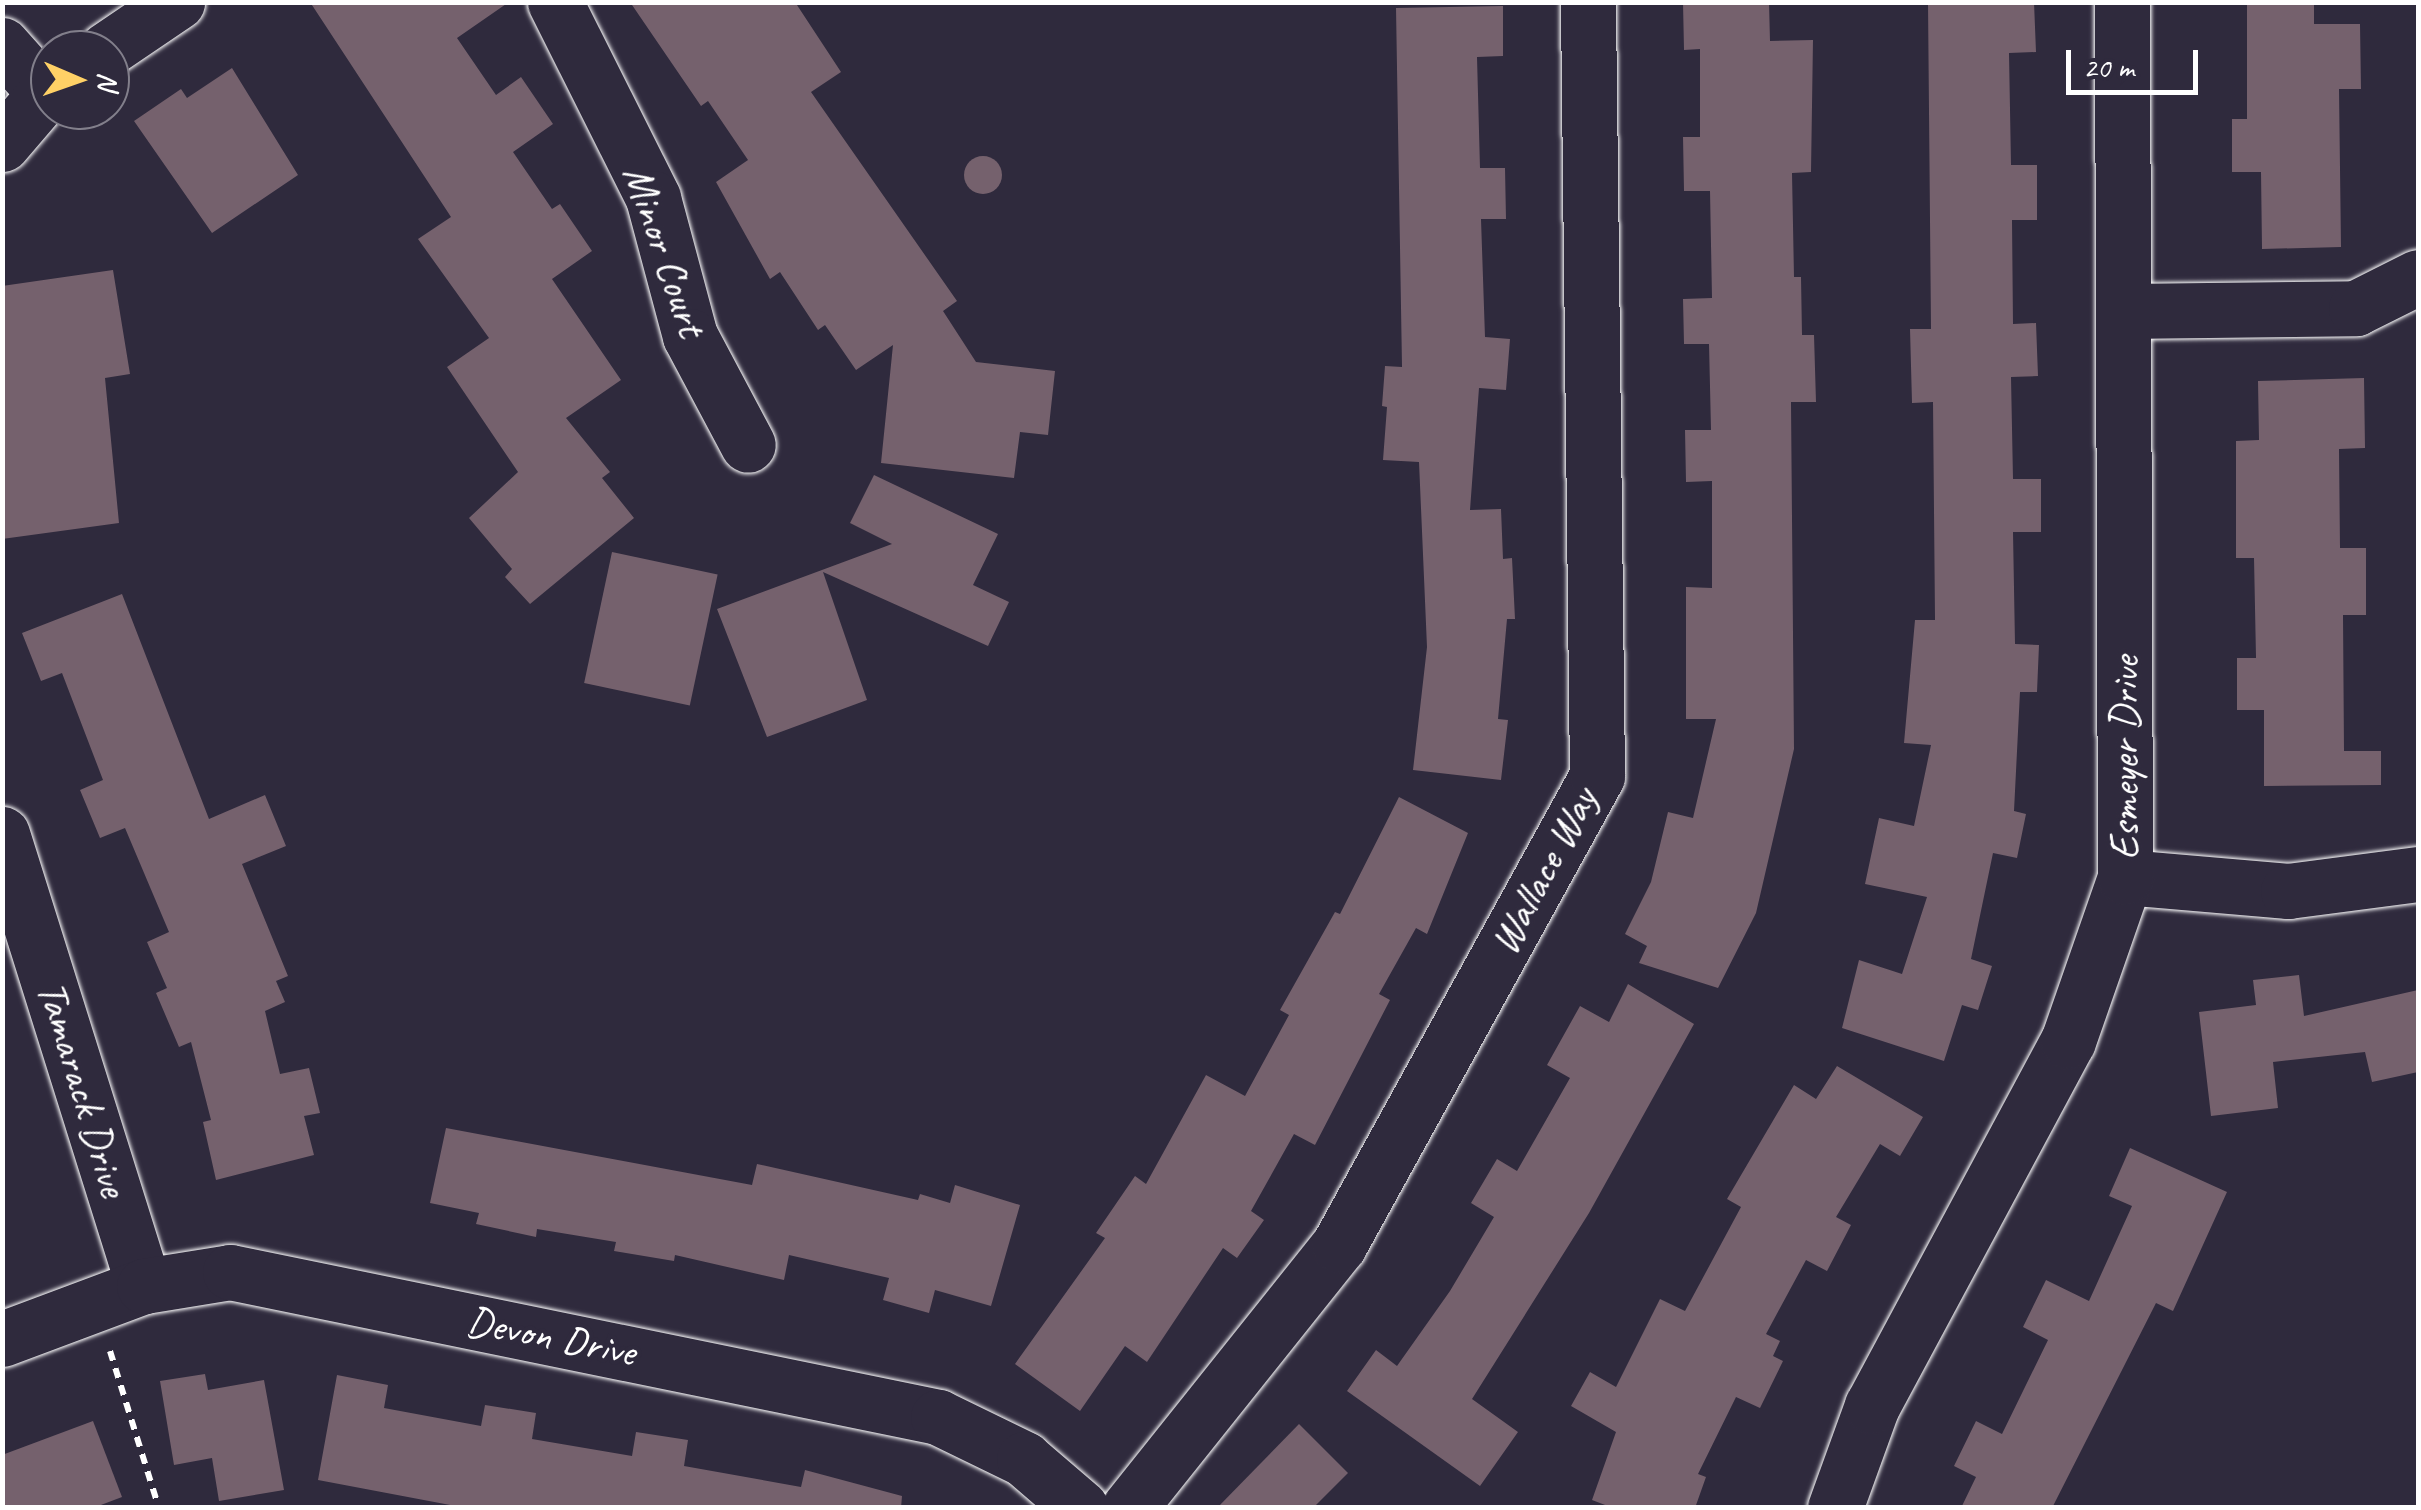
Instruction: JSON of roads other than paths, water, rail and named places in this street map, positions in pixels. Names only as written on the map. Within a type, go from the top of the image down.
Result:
[{"type":"street","points":[[130,34],[177,2]]},
{"type":"street","name":"Minor Court","points":[[555,2],[653,198],[690,336],[748,445]]},
{"type":"street","name":"Wallace Way","points":[[1129,1508],[1339,1245],[1597,776],[1588,2]]},
{"type":"street","name":"Esmeyer Drive","points":[[1835,1508],[1872,1406],[2068,1041],[2126,878],[2122,2]]},
{"type":"street","points":[[2,45],[30,73]]},
{"type":"street","points":[[2,144],[30,110]]},
{"type":"street","points":[[2124,311],[2356,308],[2418,277]]},
{"type":"street","name":"Tamarack Drive","points":[[2,834],[120,1295]]},
{"type":"street","points":[[2126,878],[2288,891],[2418,874]]},
{"type":"street","name":"Devon Drive","points":[[2,1340],[120,1295],[230,1272],[938,1417],[1024,1459],[1081,1508]]}]
